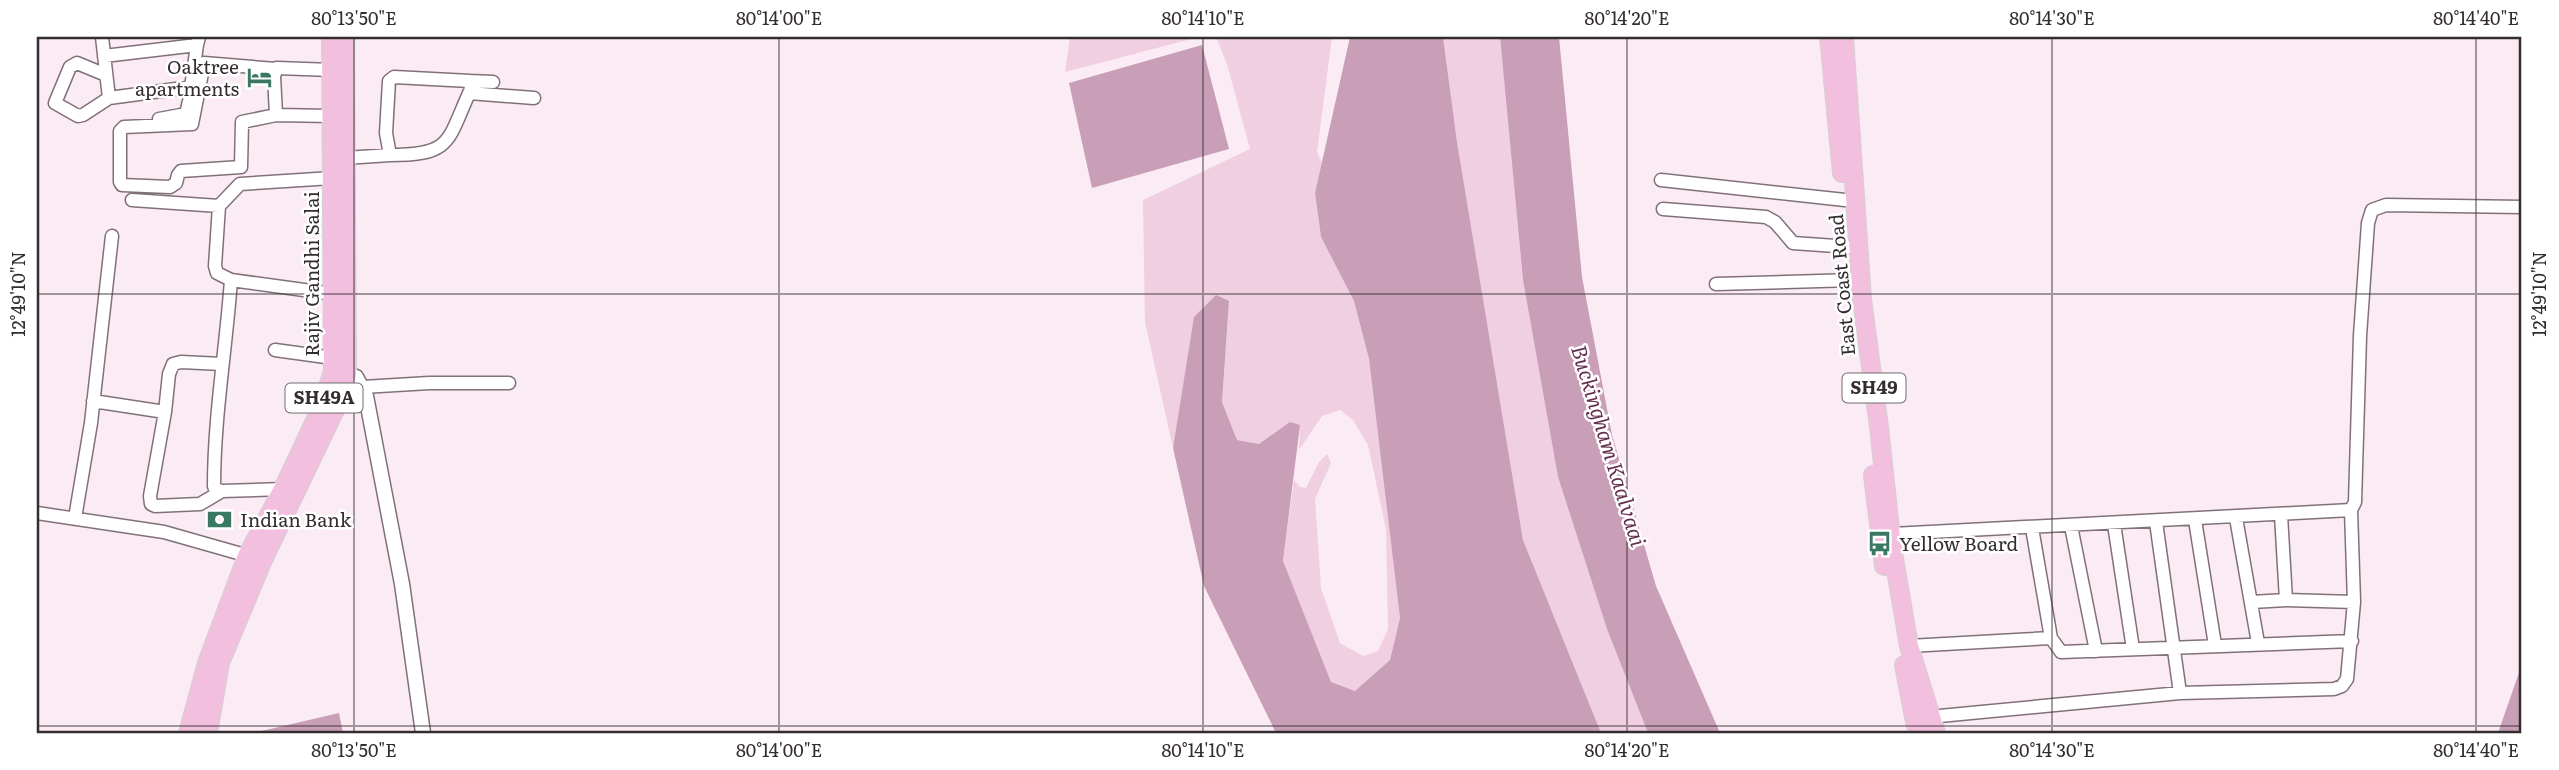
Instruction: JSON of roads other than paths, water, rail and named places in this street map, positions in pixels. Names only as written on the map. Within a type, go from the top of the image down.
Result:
[{"type":"main road","name":"Rajiv Gandhi Salai","points":[[188,733],[207,663],[338,368],[333,294],[331,37]]},
{"type":"main road","name":"Rajiv Gandhi Salai","points":[[208,733],[220,663],[255,558],[336,408],[345,158],[345,37]]},
{"type":"main road","name":"East Coast Road","points":[[1829,37],[1880,548],[1914,722],[1919,733]]},
{"type":"main road","name":"East Coast Road","points":[[1844,37],[1862,299],[1899,595],[1909,646],[1933,725]]},
{"type":"street","points":[[102,37],[109,98]]},
{"type":"street","points":[[104,56],[198,41],[188,111],[183,116],[124,123]]},
{"type":"street","points":[[106,75],[77,63],[70,67],[55,103],[78,116],[109,98],[191,87]]},
{"type":"street","points":[[332,70],[204,63],[192,124],[124,127],[120,131],[120,182],[122,185],[170,187],[176,183],[181,172],[241,167],[242,122],[276,115],[332,116]]},
{"type":"street","points":[[276,69],[276,115]]},
{"type":"street","points":[[390,155],[386,134],[391,79],[469,87],[534,98]]},
{"type":"street","points":[[469,87],[493,82]]},
{"type":"street","points":[[345,158],[424,152],[440,148],[449,139],[469,87]]},
{"type":"street","points":[[332,178],[240,184],[219,206],[215,266],[217,273],[230,281],[333,294]]},
{"type":"street","points":[[1661,180],[1845,200]]},
{"type":"street","points":[[132,200],[219,206]]},
{"type":"street","points":[[1933,725],[2180,693],[2334,689],[2343,686],[2347,679],[2352,641],[2354,602],[2351,510],[2355,502],[2360,336],[2368,223],[2372,210],[2386,205],[2522,207]]},
{"type":"street","points":[[1663,209],[1766,217],[1775,222],[1793,243],[1850,247]]},
{"type":"street","points":[[75,518],[93,401],[112,236]]},
{"type":"street","points":[[1716,284],[1853,280]]},
{"type":"street","points":[[230,281],[215,489],[283,489]]},
{"type":"street","points":[[275,350],[338,368],[356,377],[363,387],[401,584],[423,733]]},
{"type":"street","points":[[222,364],[173,364],[169,374],[151,504],[200,504],[222,491]]},
{"type":"street","points":[[363,387],[509,383]]},
{"type":"street","points":[[93,401],[165,412]]},
{"type":"street","points":[[1892,534],[2351,510]]},
{"type":"street","points":[[37,513],[164,532],[255,558]]},
{"type":"street","points":[[2281,515],[2286,600]]},
{"type":"street","points":[[2236,518],[2258,643]]},
{"type":"street","points":[[2196,520],[2215,645]]},
{"type":"street","points":[[2156,522],[2180,693]]},
{"type":"street","points":[[2114,524],[2133,649]]},
{"type":"street","points":[[2071,526],[2096,651]]},
{"type":"street","points":[[2032,528],[2051,638],[2061,652],[2352,641]]},
{"type":"street","points":[[2252,602],[2354,602]]},
{"type":"street","points":[[1909,646],[2051,638]]},
{"type":"water","points":[[1350,37],[1443,37],[1457,142],[1523,540],[1601,733],[1276,733],[1204,586],[1173,448],[1194,317],[1216,295],[1229,301],[1222,402],[1237,440],[1259,444],[1290,422],[1300,425],[1283,561],[1331,682],[1355,691],[1390,660],[1400,618],[1369,359],[1354,301],[1321,237],[1315,193]]},
{"type":"water","name":"Buckingham Kaalvaai","points":[[1500,37],[1559,37],[1582,277],[1612,435],[1656,586],[1720,733],[1648,733],[1607,629],[1558,477],[1523,280]]},
{"type":"water","points":[[1202,45],[1229,149],[1092,188],[1069,83]]},
{"type":"water","points":[[2522,664],[2522,733],[2498,733]]},
{"type":"water","points":[[339,713],[343,733],[253,733]]},
{"type":"place","name":"Oaktree apartments","points":[[259,78]]},
{"type":"place","name":"Indian Bank","points":[[220,520]]},
{"type":"place","name":"Yellow Board","points":[[1879,544]]}]
